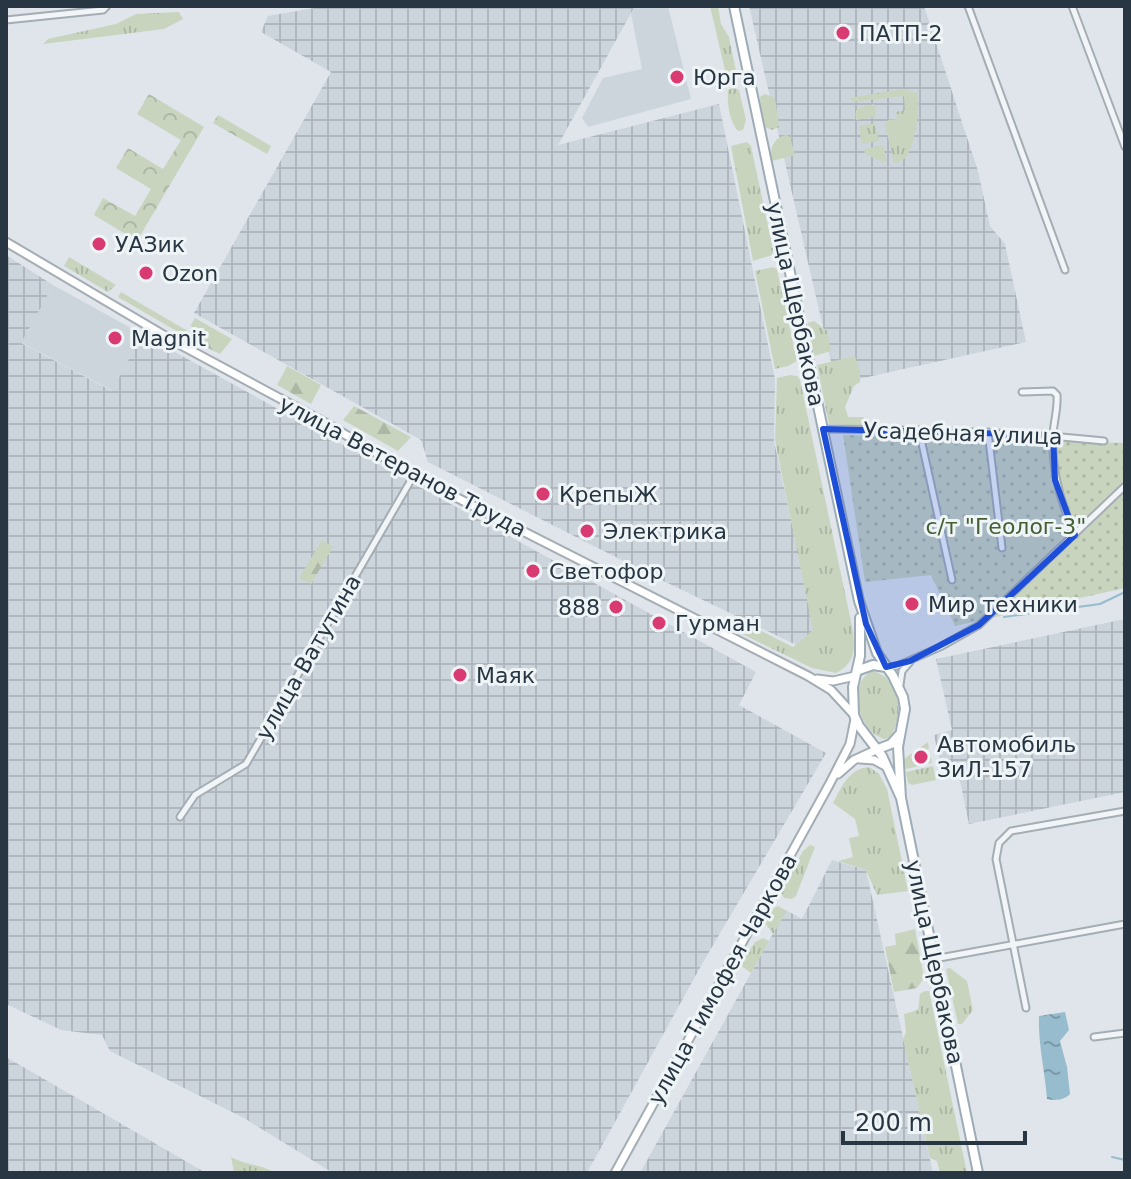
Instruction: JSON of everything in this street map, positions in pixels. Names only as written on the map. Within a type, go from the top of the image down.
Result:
[{"type":"main road","name":"улица Щербакова","points":[[734,6],[859,601]]},
{"type":"main road","name":"улица Ветеранов Труда","points":[[6,242],[167,338],[322,421],[414,475],[808,676]]},
{"type":"main road","points":[[859,601],[871,639],[900,686],[905,709],[898,747],[901,798]]},
{"type":"main road","points":[[829,785],[850,744],[855,716],[852,699],[861,642],[859,601]]},
{"type":"main road","points":[[808,676],[833,681],[873,665],[886,667]]},
{"type":"main road","points":[[808,676],[831,690],[855,716],[878,749],[901,798]]},
{"type":"main road","points":[[829,785],[854,760],[891,744],[901,731]]},
{"type":"main road","points":[[854,760],[874,760],[889,770]]},
{"type":"main road","name":"улица Тимофея Чаркова","points":[[615,1173],[829,785]]},
{"type":"main road","name":"улица Щербакова","points":[[901,798],[978,1173]]},
{"type":"street","points":[[968,6],[1065,270]]},
{"type":"street","points":[[1072,6],[1125,147]]},
{"type":"street","points":[[6,20],[105,8]]},
{"type":"street","points":[[1022,392],[1053,391],[1057,395],[1053,435],[1055,480],[1061,505],[1075,535]]},
{"type":"street","name":"Усадебная улица","points":[[823,429],[988,432],[1104,441]]},
{"type":"street","points":[[919,430],[952,580]]},
{"type":"street","points":[[988,432],[1002,548]]},
{"type":"street","name":"улица Ватутина","points":[[180,817],[195,795],[246,764],[414,475]]},
{"type":"street","points":[[886,667],[910,661],[979,625],[1125,486]]},
{"type":"street","points":[[900,686],[902,671],[910,661]]},
{"type":"street","points":[[1026,1008],[996,859],[999,843],[1011,831],[1125,811]]},
{"type":"street","points":[[934,959],[1125,924]]},
{"type":"street","points":[[1094,1037],[1125,1033]]},
{"type":"highlighted area","points":[[823,429],[1053,435],[1055,480],[1075,535],[979,625],[910,661],[886,667],[866,624]]},
{"type":"shaded area","points":[[326,6],[635,6],[558,145],[719,104],[775,379],[774,441],[819,650],[813,653],[428,462],[421,440],[194,313],[331,72],[261,32],[268,16]]},
{"type":"shaded area","points":[[635,6],[668,6],[691,99],[588,127],[582,118],[603,78],[642,69],[631,14]]},
{"type":"shaded area","points":[[749,6],[924,6],[978,171],[990,226],[1005,244],[1026,342],[836,384]]},
{"type":"shaded area","points":[[6,255],[53,285],[21,343],[112,391],[142,334],[756,672],[739,705],[826,753],[702,964],[587,1173],[333,1173],[244,1118],[110,1051],[102,1035],[61,1030],[6,1004]]},
{"type":"shaded area","points":[[53,285],[142,334],[113,391],[20,342]]},
{"type":"shaded area","points":[[1125,619],[1125,792],[969,824],[958,771],[945,773],[944,767],[941,767],[934,735],[952,730],[936,659]]},
{"type":"shaded area","points":[[832,860],[866,870],[933,1173],[640,1173],[786,910],[802,919]]},
{"type":"shaded area","points":[[6,1057],[120,1123],[206,1173],[6,1173]]},
{"type":"green space","points":[[710,6],[718,6],[721,24],[729,37],[736,71],[727,79]]},
{"type":"green space","points":[[179,12],[183,19],[164,29],[43,44],[48,39],[116,24],[136,14]]},
{"type":"green space","points":[[903,89],[917,93],[918,117],[909,153],[903,160],[894,163],[885,125],[888,120],[897,119],[896,112],[905,110],[904,96],[853,102],[849,98]]},
{"type":"green space","points":[[728,90],[739,90],[746,120],[743,130],[738,131],[728,106]]},
{"type":"green space","points":[[149,94],[204,127],[137,241],[94,215],[103,198],[135,216],[151,189],[116,168],[128,148],[163,169],[181,140],[137,114]]},
{"type":"green space","points":[[765,94],[775,98],[779,127],[772,130],[763,126],[760,97]]},
{"type":"green space","points":[[874,104],[876,117],[856,120],[855,109]]},
{"type":"green space","points":[[218,115],[271,146],[267,154],[213,123]]},
{"type":"green space","points":[[875,123],[879,141],[862,144],[859,126]]},
{"type":"green space","points":[[786,135],[790,137],[795,155],[772,161],[773,145]]},
{"type":"green space","points":[[747,142],[751,146],[773,249],[772,255],[753,261],[731,146]]},
{"type":"green space","points":[[883,145],[887,161],[882,162],[865,154],[864,149]]},
{"type":"green space","points":[[69,257],[116,285],[108,292],[64,266]]},
{"type":"green space","points":[[777,269],[797,361],[775,369],[755,271]]},
{"type":"green space","points":[[121,292],[191,333],[192,340],[118,297]]},
{"type":"green space","points":[[195,318],[232,339],[220,354],[196,342],[191,325]]},
{"type":"green space","points":[[814,321],[827,331],[831,351],[814,356],[808,323]]},
{"type":"green space","points":[[855,356],[860,382],[854,386],[845,407],[848,417],[864,417],[863,426],[829,424],[817,365]]},
{"type":"green space","points":[[287,366],[321,385],[311,404],[277,385]]},
{"type":"green space","points":[[790,375],[800,380],[853,631],[850,661],[836,673],[812,668],[736,631],[742,621],[793,647],[813,630],[775,440],[777,378]]},
{"type":"green space","points":[[354,406],[411,437],[398,451],[343,420]]},
{"type":"green space","name":"с/т \"Геолог-3\"","points":[[843,435],[1125,443],[1125,588],[955,626],[931,575],[865,582]]},
{"type":"green space","points":[[1040,533],[1042,548],[1015,553],[1012,539]]},
{"type":"green space","points":[[322,540],[333,547],[311,584],[299,578]]},
{"type":"green space","points":[[873,671],[890,681],[898,699],[895,729],[885,739],[868,728],[859,707],[859,686],[864,677]]},
{"type":"green space","points":[[928,742],[929,748],[916,757],[917,760],[931,757],[932,763],[906,769],[904,759]]},
{"type":"green space","points":[[933,766],[936,780],[912,785],[908,783],[906,772]]},
{"type":"green space","points":[[869,767],[879,774],[887,789],[908,891],[877,895],[866,870],[838,861],[853,857],[849,838],[859,836],[855,819],[833,803],[851,775]]},
{"type":"green space","points":[[810,845],[815,847],[796,896],[784,898],[780,891],[803,851]]},
{"type":"green space","points":[[778,906],[787,911],[773,934],[765,923],[771,910]]},
{"type":"green space","points":[[915,929],[924,978],[917,988],[894,992],[885,947],[896,945],[895,934]]},
{"type":"green space","points":[[763,938],[769,941],[751,973],[740,965],[755,942]]},
{"type":"green space","points":[[950,968],[967,981],[973,1010],[962,1024],[958,1024],[946,969]]},
{"type":"green space","points":[[929,991],[967,1173],[940,1173],[937,1161],[930,1158],[903,1039],[906,1032],[904,1014],[918,1010],[920,994]]},
{"type":"green space","points":[[231,1157],[265,1168],[276,1173],[234,1173]]},
{"type":"water","points":[[1065,1012],[1069,1030],[1060,1041],[1070,1094],[1060,1100],[1047,1099],[1039,1016]]},
{"type":"waterway","points":[[1004,617],[1100,604],[1125,592]]},
{"type":"waterway","points":[[1112,1157],[1125,1160]]},
{"type":"place","name":"ПАТП-2","points":[[843,33]]},
{"type":"place","name":"Юрга","points":[[677,77]]},
{"type":"place","name":"УАЗик","points":[[99,244]]},
{"type":"place","name":"Ozon","points":[[146,273]]},
{"type":"place","name":"Magnit","points":[[115,338]]},
{"type":"place","name":"КрепыЖ","points":[[543,494]]},
{"type":"place","name":"Электрика","points":[[587,531]]},
{"type":"place","name":"Светофор","points":[[533,571]]},
{"type":"place","name":"Мир техники","points":[[912,604]]},
{"type":"place","name":"888","points":[[616,607]]},
{"type":"place","name":"Гурман","points":[[659,623]]},
{"type":"place","name":"Маяк","points":[[460,675]]},
{"type":"place","name":"Автомобиль ЗиЛ-157","points":[[921,757]]}]
